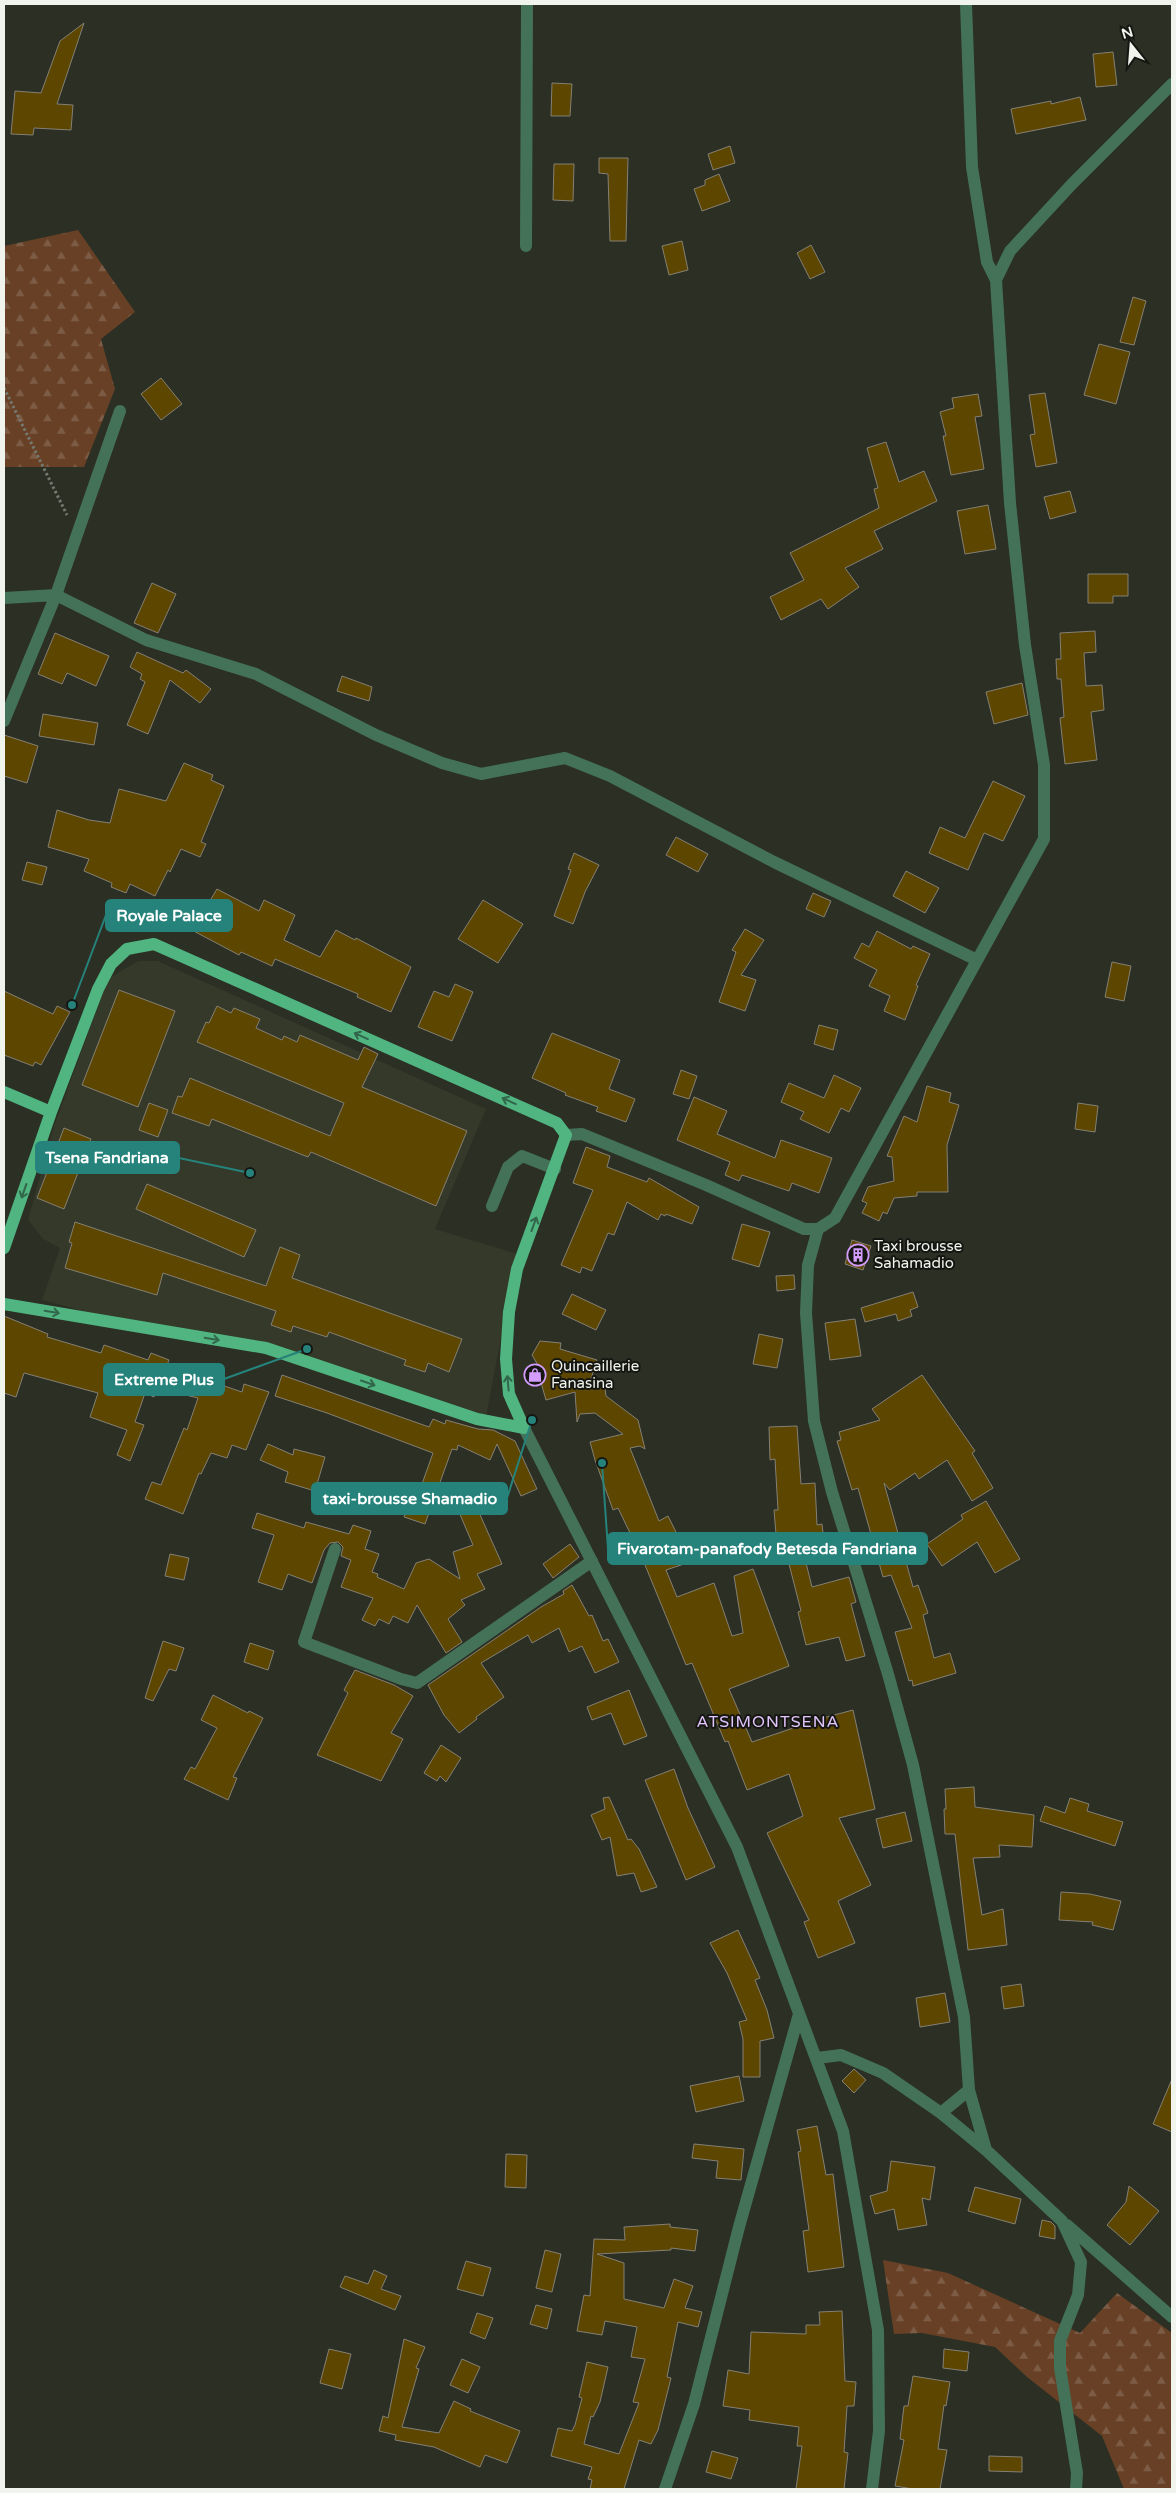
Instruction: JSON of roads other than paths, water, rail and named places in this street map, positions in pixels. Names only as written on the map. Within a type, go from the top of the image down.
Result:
[{"type":"main road","points":[[4,1248],[51,1112],[98,989],[112,964],[127,949],[154,944],[557,1123],[566,1135],[517,1269],[509,1312],[506,1359],[509,1394],[524,1428]]},
{"type":"main road","points":[[4,1092],[51,1112]]},
{"type":"main road","points":[[4,1304],[266,1348],[477,1419],[524,1428]]},
{"type":"street","points":[[526,246],[527,4]]},
{"type":"street","points":[[566,1135],[582,1134],[697,1181],[804,1229],[818,1229],[835,1218],[1044,839],[1044,765],[1025,645],[1010,503],[996,280],[987,262],[972,167],[966,4]]},
{"type":"street","points":[[996,280],[1010,251],[1072,184],[1172,84]]},
{"type":"street","points":[[4,721],[56,595],[120,411]]},
{"type":"street","points":[[4,598],[56,595],[146,640],[256,674],[376,735],[442,763],[481,774],[565,758],[610,776],[774,862],[978,960]]},
{"type":"street","points":[[492,1206],[508,1167],[522,1156],[555,1169]]},
{"type":"street","points":[[818,1229],[808,1265],[806,1313],[814,1421],[832,1492],[888,1674],[913,1765],[964,2018],[969,2090],[986,2150]]},
{"type":"street","points":[[524,1428],[737,1847],[799,2014],[818,2058],[843,2131],[878,2330],[879,2431],[872,2489]]},
{"type":"street","points":[[335,1549],[304,1642],[401,1679],[417,1682],[592,1561]]},
{"type":"street","points":[[665,2489],[694,2404],[739,2228],[799,2014]]},
{"type":"street","points":[[818,2058],[841,2056],[883,2073],[941,2113],[986,2150],[1172,2318]]},
{"type":"street","points":[[941,2113],[969,2090]]},
{"type":"street","points":[[1062,2220],[1081,2262],[1078,2295],[1060,2342],[1060,2368],[1077,2473],[1076,2489]]},
{"type":"place","name":"Royale Palace","points":[[72,1005]]},
{"type":"place","name":"Tsena Fandriana","points":[[250,1173]]},
{"type":"place","name":"Taxi brousse Sahamadio","points":[[858,1255]]},
{"type":"place","name":"Extreme Plus","points":[[307,1349]]},
{"type":"place","name":"Quincaillerie Fanasina","points":[[535,1375]]},
{"type":"place","name":"taxi-brousse Shamadio","points":[[532,1420]]},
{"type":"place","name":"Fivarotam-panafody Betesda Fandriana","points":[[602,1463]]},
{"type":"district","name":"ATSIMONTSENA","points":[[768,1722]]}]
